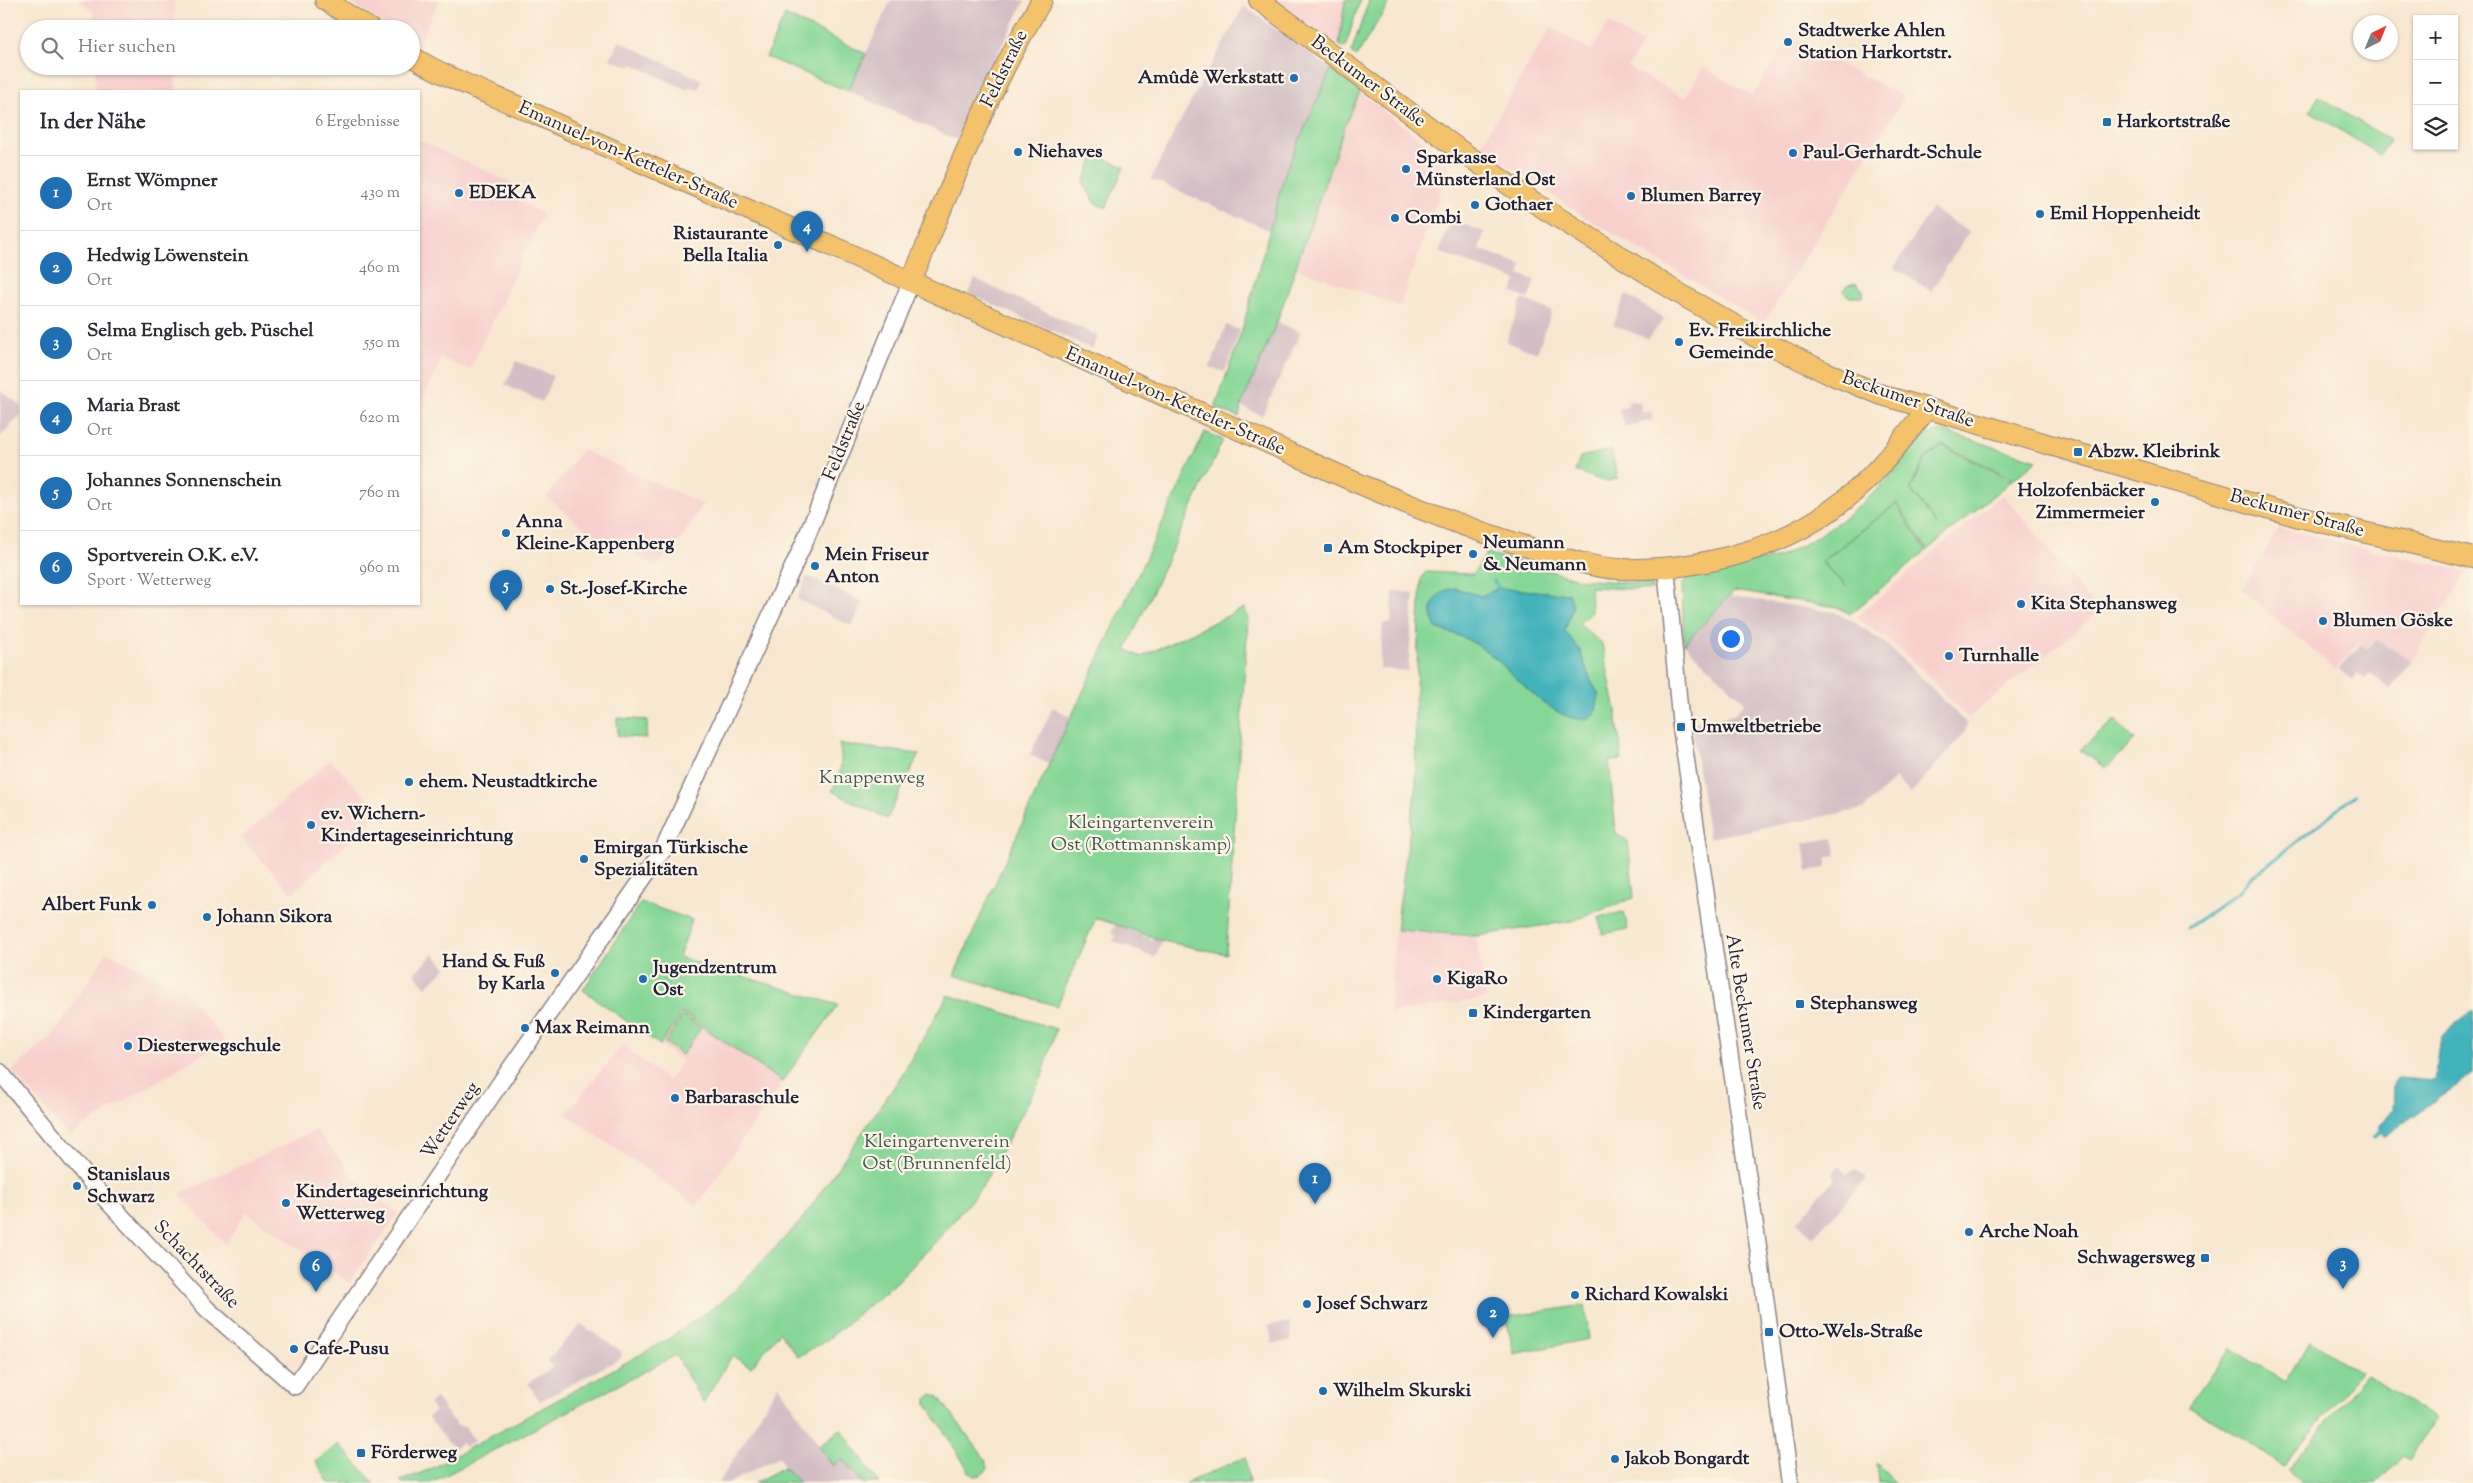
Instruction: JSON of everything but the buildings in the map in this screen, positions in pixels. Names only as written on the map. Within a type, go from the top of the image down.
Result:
[{"type":"main road","points":[[325,0],[356,20]]},
{"type":"main road","name":"Feldstraße","points":[[911,282],[996,85],[1016,44],[1042,0]]},
{"type":"main road","name":"Beckumer Straße","points":[[1259,0],[1461,151],[1535,203],[1685,297],[1761,340],[1825,372],[1882,395],[1927,409],[2295,516],[2473,558]]},
{"type":"main road","name":"Emanuel-von-Ketteler-Straße","points":[[420,60],[633,159],[1413,507],[1504,540],[1563,558],[1615,569],[1666,567],[1735,555],[1774,543],[1805,527],[1835,507],[1866,481],[1927,409]]},
{"type":"street","name":"Feldstraße","points":[[644,880],[663,850],[797,558],[911,282]]},
{"type":"street","name":"Alte Beckumer Straße","points":[[1666,567],[1681,727],[1760,1260],[1790,1483]]},
{"type":"street","name":"Wetterweg","points":[[295,1386],[512,1066],[644,880]]},
{"type":"street","name":"Schachtstraße","points":[[0,1072],[95,1187],[207,1309],[295,1386]]},
{"type":"shaded area","points":[[78,0],[174,0],[175,20],[94,20],[94,12]]},
{"type":"shaded area","points":[[348,0],[439,0],[420,42],[420,20],[377,20]]},
{"type":"shaded area","points":[[891,0],[1025,0],[980,89],[957,140],[848,91]]},
{"type":"shaded area","points":[[1275,0],[1345,0],[1339,45],[1299,18]]},
{"type":"shaded area","points":[[1244,6],[1331,69],[1286,170],[1271,231],[1151,179],[1176,129]]},
{"type":"shaded area","points":[[1608,23],[1642,44],[1628,67],[1685,98],[1703,67],[1752,96],[1668,228],[1789,38],[1904,97],[1764,323],[1583,216],[1480,147],[1551,27],[1591,51]]},
{"type":"shaded area","points":[[619,41],[702,80],[698,90],[690,86],[688,90],[632,64],[630,67],[610,59]]},
{"type":"shaded area","points":[[95,75],[175,75],[176,90],[96,90]]},
{"type":"shaded area","points":[[1360,92],[1450,163],[1400,306],[1297,268],[1345,125]]},
{"type":"shaded area","points":[[420,140],[514,184],[508,195],[543,214],[470,370],[441,358],[420,407]]},
{"type":"shaded area","points":[[1932,208],[1969,232],[1931,291],[1894,268]]},
{"type":"shaded area","points":[[1451,220],[1485,232],[1479,249],[1522,265],[1519,274],[1535,280],[1528,299],[1512,293],[1516,280],[1439,252]]},
{"type":"shaded area","points":[[975,279],[1098,336],[1092,349],[968,293]]},
{"type":"shaded area","points":[[1626,294],[1665,319],[1648,339],[1613,325]]},
{"type":"shaded area","points":[[1522,299],[1552,311],[1537,353],[1506,342]]},
{"type":"shaded area","points":[[1277,322],[1301,332],[1262,416],[1241,406]]},
{"type":"shaded area","points":[[1226,325],[1240,330],[1225,372],[1210,367]]},
{"type":"shaded area","points":[[516,361],[553,376],[542,402],[505,385]]},
{"type":"shaded area","points":[[0,390],[20,404],[20,416],[0,437]]},
{"type":"shaded area","points":[[1628,401],[1640,402],[1642,413],[1651,411],[1653,420],[1625,427],[1619,409],[1629,406]]},
{"type":"shaded area","points":[[582,450],[703,504],[683,536],[656,568],[614,540],[607,548],[547,497]]},
{"type":"shaded area","points":[[2003,494],[2099,612],[1968,718],[1922,670],[1888,640],[1856,617]]},
{"type":"shaded area","points":[[2279,528],[2467,572],[2411,661],[2375,639],[2367,649],[2359,642],[2336,670],[2242,590]]},
{"type":"shaded area","points":[[807,576],[863,602],[852,626],[797,599]]},
{"type":"shaded area","points":[[1393,591],[1414,593],[1408,671],[1380,669],[1383,623],[1391,623]]},
{"type":"shaded area","points":[[1730,596],[1834,612],[1853,621],[1886,644],[1918,674],[1967,724],[1965,732],[1911,793],[1895,778],[1864,809],[1709,838],[1691,723],[1734,715],[1745,702],[1684,644]]},
{"type":"shaded area","points":[[2376,640],[2412,661],[2391,690],[2370,673],[2365,678],[2358,673],[2352,680],[2339,669],[2361,644],[2367,649]]},
{"type":"shaded area","points":[[1053,707],[1071,717],[1049,764],[1030,755]]},
{"type":"shaded area","name":"ev. Wichern- Kindertageseinrichtung","points":[[330,760],[380,812],[292,893],[241,838]]},
{"type":"shaded area","points":[[1833,838],[1837,856],[1827,858],[1825,868],[1808,871],[1803,843]]},
{"type":"shaded area","points":[[1115,925],[1153,940],[1154,937],[1162,941],[1155,958],[1113,941],[1115,935],[1111,933]]},
{"type":"shaded area","points":[[1395,931],[1476,937],[1487,998],[1390,1013]]},
{"type":"shaded area","name":"Diesterwegschule","points":[[107,952],[183,989],[225,1041],[83,1126],[70,1137],[12,1071],[55,1033]]},
{"type":"shaded area","points":[[434,954],[446,968],[426,987],[414,973]]},
{"type":"shaded area","name":"Barbaraschule","points":[[683,1013],[782,1083],[697,1205],[566,1114],[623,1045],[668,1081],[682,1061],[660,1046]]},
{"type":"shaded area","name":"Kindertageseinrichtung Wetterweg","points":[[316,1130],[359,1182],[398,1214],[349,1283],[246,1212],[226,1244],[179,1194]]},
{"type":"shaded area","points":[[1839,1166],[1848,1175],[1854,1169],[1866,1179],[1813,1237],[1797,1222],[1835,1178],[1832,1174]]},
{"type":"shaded area","points":[[1290,1322],[1291,1340],[1272,1344],[1269,1325]]},
{"type":"shaded area","points":[[581,1324],[622,1352],[621,1358],[540,1401],[528,1383],[553,1367],[547,1361]]},
{"type":"shaded area","points":[[778,1385],[833,1466],[842,1459],[863,1483],[799,1483],[784,1467],[779,1457],[729,1483],[719,1483]]},
{"type":"shaded area","points":[[436,1398],[457,1426],[465,1427],[475,1441],[465,1447],[461,1443],[455,1448],[448,1442],[428,1417],[435,1411],[429,1404]]},
{"type":"green space","points":[[1345,0],[1360,0],[1345,48],[1339,45]]},
{"type":"green space","points":[[1369,0],[1391,0],[1356,57],[1351,53]]},
{"type":"green space","points":[[785,15],[866,54],[848,91],[766,57]]},
{"type":"green space","points":[[1331,69],[1360,92],[1345,125],[1277,322],[1241,406],[1239,417],[1215,408],[1242,330],[1286,170]]},
{"type":"green space","points":[[2319,96],[2390,141],[2380,155],[2310,111]]},
{"type":"green space","points":[[1095,154],[1124,167],[1106,208],[1096,204],[1083,184]]},
{"type":"green space","points":[[1856,283],[1863,290],[1863,296],[1850,297],[1843,292],[1848,285]]},
{"type":"green space","points":[[1942,431],[2037,460],[2014,479],[1943,445],[1926,457],[1910,489],[1936,524],[1911,489],[1926,458],[1943,446],[2012,480],[1927,550],[1897,503],[1821,562],[1848,588],[1822,562],[1896,504],[1926,551],[1850,614],[1837,607],[1734,591],[1684,644],[1682,584],[1691,574],[1780,557],[1810,541],[1846,517],[1877,490],[1925,435]]},
{"type":"green space","name":"Kleingartenverein Ost (Rottmannskamp)","points":[[1205,432],[1223,440],[1126,649],[1141,657],[1244,608],[1248,619],[1226,954],[1167,942],[1096,918],[1057,1006],[954,975],[1049,764]]},
{"type":"green space","points":[[1611,450],[1618,478],[1606,482],[1575,471],[1580,457]]},
{"type":"green space","points":[[1487,553],[1578,579],[1651,584],[1652,590],[1590,587],[1591,612],[1579,624],[1602,644],[1616,711],[1622,760],[1609,761],[1616,833],[1628,841],[1634,898],[1572,921],[1477,936],[1396,930],[1416,784],[1415,709],[1421,579],[1426,572],[1473,574]],"holes":[[[1455,588],[1481,596],[1499,588],[1569,594],[1573,605],[1565,631],[1579,649],[1591,681],[1599,695],[1595,715],[1582,718],[1567,715],[1536,695],[1477,644],[1436,628]]]},
{"type":"green space","points":[[617,718],[648,720],[646,738],[618,736]]},
{"type":"green space","points":[[2115,720],[2135,740],[2106,768],[2080,750]]},
{"type":"green space","name":"Knappenweg","points":[[839,744],[919,754],[887,819],[832,791],[840,768]]},
{"type":"green space","points":[[641,902],[692,920],[679,957],[838,1005],[782,1082],[683,1013],[660,1045],[583,990]]},
{"type":"green space","points":[[1624,912],[1628,929],[1602,934],[1599,917]]},
{"type":"green space","name":"Kleingartenverein Ost (Brunnenfeld)","points":[[948,995],[1056,1029],[1042,1077],[982,1187],[939,1238],[899,1280],[828,1339],[798,1357],[780,1332],[751,1367],[732,1356],[703,1403],[676,1355],[431,1483],[402,1483],[400,1481],[431,1469],[667,1340],[728,1297],[800,1222],[900,1078]]},
{"type":"green space","points":[[683,1016],[701,1028],[682,1055],[665,1043]]},
{"type":"green space","points":[[1585,1305],[1589,1339],[1514,1354],[1506,1317]]},
{"type":"green space","points":[[2310,1341],[2361,1372],[2283,1467],[2246,1440],[2189,1406],[2230,1348],[2285,1382]]},
{"type":"green space","points":[[2366,1375],[2436,1420],[2409,1460],[2403,1456],[2377,1483],[2303,1483],[2287,1471]]},
{"type":"green space","points":[[932,1394],[938,1396],[986,1460],[988,1469],[981,1475],[974,1476],[970,1473],[927,1404],[927,1398]]},
{"type":"green space","points":[[841,1429],[879,1483],[863,1483],[842,1459],[833,1466],[819,1446]]},
{"type":"green space","points":[[339,1444],[374,1483],[329,1483],[316,1461]]},
{"type":"green space","points":[[1245,1457],[1249,1483],[1186,1483]]},
{"type":"green space","points":[[1876,1464],[1896,1483],[1878,1483]]},
{"type":"green space","points":[[784,1467],[799,1483],[754,1483]]},
{"type":"water","points":[[1455,588],[1481,596],[1499,588],[1569,594],[1573,605],[1565,631],[1579,649],[1591,681],[1599,695],[1595,715],[1581,719],[1566,716],[1551,708],[1477,644],[1436,628],[1432,614],[1434,602],[1442,593]]},
{"type":"water","points":[[2473,1011],[2473,1074],[2385,1136],[2379,1128],[2393,1110],[2396,1080],[2401,1078],[2435,1081],[2441,1036]]},
{"type":"waterway","points":[[1494,581],[1500,590]]},
{"type":"waterway","points":[[2188,928],[2237,893],[2251,877],[2355,795]]},
{"type":"waterway","points":[[2374,1137],[2384,1129]]},
{"type":"place","name":"Stadtwerke Ahlen Station Harkortstr.","points":[[1788,42]]},
{"type":"place","name":"Amûdê Werkstatt","points":[[1294,78]]},
{"type":"place","name":"Harkortstraße","points":[[2107,122]]},
{"type":"place","name":"Niehaves","points":[[1018,152]]},
{"type":"place","name":"Paul-Gerhardt-Schule","points":[[1793,153]]},
{"type":"place","name":"Sparkasse Münsterland Ost","points":[[1406,169]]},
{"type":"place","name":"EDEKA","points":[[459,193]]},
{"type":"place","name":"Blumen Barrey","points":[[1631,196]]},
{"type":"place","name":"Gothaer","points":[[1475,205]]},
{"type":"place","name":"Emil Hoppenheidt","points":[[2040,214]]},
{"type":"place","name":"Combi","points":[[1395,218]]},
{"type":"place","name":"Ristaurante Bella Italia","points":[[778,245]]},
{"type":"place","name":"Maria Brast","points":[[807,252]]},
{"type":"place","name":"Ev. Freikirchliche Gemeinde","points":[[1679,342]]},
{"type":"place","name":"Abzw. Kleibrink","points":[[2078,452]]},
{"type":"place","name":"Holzofenbäcker Zimmermeier","points":[[2155,502]]},
{"type":"place","name":"Anna Kleine-Kappenberg","points":[[506,533]]},
{"type":"place","name":"Am Stockpiper","points":[[1328,548]]},
{"type":"place","name":"Neumann & Neumann","points":[[1473,554]]},
{"type":"place","name":"Mein Friseur Anton","points":[[815,566]]},
{"type":"place","name":"St.-Josef-Kirche","points":[[550,589]]},
{"type":"place","name":"Kita Stephansweg","points":[[2021,604]]},
{"type":"place","name":"Johannes Sonnenschein","points":[[506,611]]},
{"type":"place","name":"Blumen Göske","points":[[2323,621]]},
{"type":"place","name":"Turnhalle","points":[[1949,656]]},
{"type":"place","name":"Umweltbetriebe","points":[[1681,727]]},
{"type":"place","name":"ehem. Neustadtkirche","points":[[409,782]]},
{"type":"place","name":"ev. Wichern- Kindertageseinrichtung","points":[[311,825]]},
{"type":"place","name":"Emirgan Türkische Spezialitäten","points":[[584,859]]},
{"type":"place","name":"Albert Funk","points":[[152,905]]},
{"type":"place","name":"Johann Sikora","points":[[207,917]]},
{"type":"place","name":"Hand & Fuß by Karla","points":[[555,973]]},
{"type":"place","name":"Jugendzentrum Ost","points":[[643,979]]},
{"type":"place","name":"KigaRo","points":[[1437,979]]},
{"type":"place","name":"Stephansweg","points":[[1800,1004]]},
{"type":"place","name":"Kindergarten","points":[[1473,1013]]},
{"type":"place","name":"Max Reimann","points":[[525,1028]]},
{"type":"place","name":"Diesterwegschule","points":[[128,1046]]},
{"type":"place","name":"Barbaraschule","points":[[675,1098]]},
{"type":"place","name":"Stanislaus Schwarz","points":[[77,1186]]},
{"type":"place","name":"Kindertageseinrichtung Wetterweg","points":[[286,1203]]},
{"type":"place","name":"Ernst Wömpner","points":[[1315,1204]]},
{"type":"place","name":"Arche Noah","points":[[1969,1232]]},
{"type":"place","name":"Schwagersweg","points":[[2205,1258]]},
{"type":"place","name":"Selma Englisch geb. Püschel","points":[[2343,1289]]},
{"type":"place","name":"Sportverein O.K. e.V.","points":[[316,1292]]},
{"type":"place","name":"Richard Kowalski","points":[[1575,1295]]},
{"type":"place","name":"Josef Schwarz","points":[[1307,1304]]},
{"type":"place","name":"Otto-Wels-Straße","points":[[1769,1332]]},
{"type":"place","name":"Hedwig Löwenstein","points":[[1493,1338]]},
{"type":"place","name":"Cafe-Pusu","points":[[294,1349]]},
{"type":"place","name":"Wilhelm Skurski","points":[[1323,1391]]},
{"type":"place","name":"Förderweg","points":[[361,1453]]},
{"type":"place","name":"Jakob Bongardt","points":[[1615,1459]]}]
